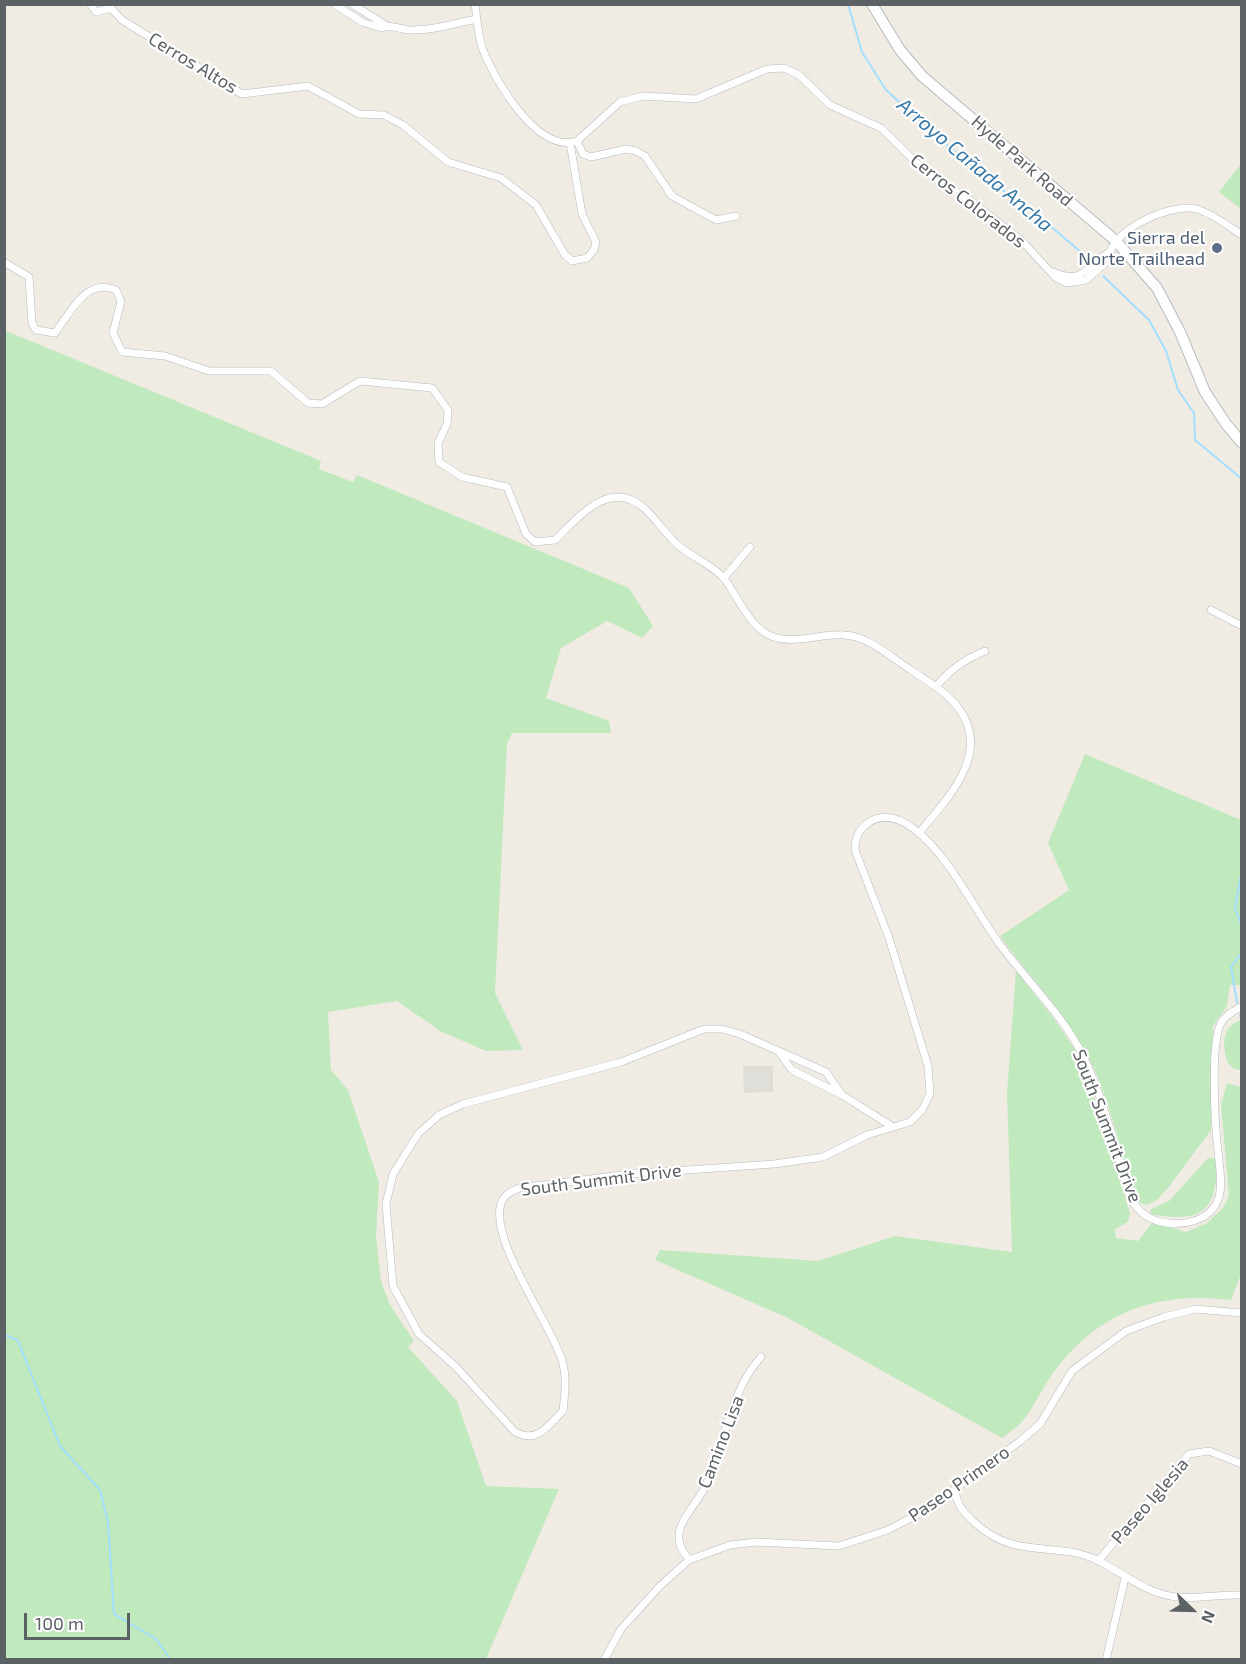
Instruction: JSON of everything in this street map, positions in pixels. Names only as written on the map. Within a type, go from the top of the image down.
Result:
[{"type":"main road","name":"Hyde Park Road","points":[[872,4],[900,50],[922,76],[1116,242],[1157,288],[1180,332],[1205,392],[1242,443]]},
{"type":"street","points":[[334,4],[362,22],[381,28],[387,26]]},
{"type":"street","points":[[352,4],[387,26],[408,30],[426,29],[477,19]]},
{"type":"street","points":[[475,4],[482,48],[498,81],[521,115],[549,138],[574,142],[583,154],[591,157],[626,149],[636,151],[645,156],[672,196],[716,220],[736,216]]},
{"type":"street","name":"Cerros Altos","points":[[91,5],[96,12],[111,8],[122,20],[242,93],[308,86],[359,114],[384,115],[394,120],[448,162],[501,178],[536,205],[565,255],[572,261],[581,261],[594,250],[596,242],[582,214],[574,142]]},
{"type":"street","name":"Cerros Colorados","points":[[574,142],[620,102],[643,96],[696,99],[767,69],[784,68],[799,75],[830,105],[881,128],[927,173],[971,201],[1022,241],[1048,270],[1069,278],[1080,276],[1108,254],[1116,242],[1147,219],[1177,207],[1197,209],[1242,235]]},
{"type":"street","points":[[4,262],[29,277],[32,323],[36,330],[55,333],[85,294],[94,287],[105,286],[116,290],[121,301],[113,333],[122,352],[165,356],[209,371],[270,371],[308,403],[322,404],[360,381],[432,388],[448,410],[447,424],[438,443],[439,462],[462,477],[507,487],[526,534],[534,542],[555,540],[596,501],[624,497],[643,507],[678,546],[724,578],[754,622],[767,634],[782,639],[844,635],[865,639],[936,687],[952,700],[966,720],[969,755],[960,781],[919,833]]},
{"type":"street","points":[[724,578],[750,547]]},
{"type":"street","points":[[1211,610],[1242,626]]},
{"type":"street","points":[[936,687],[965,659],[985,651]]},
{"type":"street","name":"South Summit Drive","points":[[843,1095],[826,1072],[740,1034],[722,1029],[704,1029],[621,1062],[463,1104],[439,1115],[417,1134],[393,1174],[386,1204],[393,1286],[419,1334],[456,1367],[515,1432],[527,1438],[535,1437],[563,1411],[566,1380],[562,1359],[513,1261],[500,1221],[501,1203],[508,1193],[519,1188],[629,1174],[774,1164],[822,1157],[867,1135],[910,1122],[922,1110],[930,1094],[928,1066],[889,938],[857,856],[855,844],[862,828],[884,817],[900,821],[919,833],[958,881],[993,935],[1074,1041],[1098,1092],[1129,1194],[1136,1208],[1146,1217],[1171,1224],[1194,1221],[1212,1210],[1219,1198],[1221,1182],[1215,1102],[1218,1032],[1225,1017],[1242,1005]]},
{"type":"street","name":"South Summit Drive","points":[[778,1052],[792,1070],[843,1095],[893,1127]]},
{"type":"street","name":"Paseo Primero","points":[[604,1659],[621,1629],[660,1586],[689,1560],[730,1545],[756,1542],[839,1546],[888,1530],[926,1510],[1040,1424],[1072,1371],[1126,1331],[1195,1309],[1242,1314]]},
{"type":"street","name":"Camino Lisa","points":[[689,1560],[679,1545],[679,1532],[705,1487],[732,1409],[752,1367],[761,1357]]},
{"type":"street","name":"Paseo Iglesia","points":[[1098,1561],[1189,1454],[1209,1451],[1242,1464]]},
{"type":"street","points":[[955,1488],[958,1507],[977,1524],[1011,1546],[1070,1551],[1098,1561],[1153,1593],[1179,1598],[1242,1595]]},
{"type":"street","points":[[1106,1659],[1125,1578]]},
{"type":"shaded area","points":[[743,1066],[773,1066],[773,1092],[744,1093]]},
{"type":"green space","points":[[1241,164],[1241,209],[1219,192]]},
{"type":"green space","points":[[4,330],[321,461],[319,469],[353,482],[357,475],[629,588],[653,626],[642,638],[607,621],[561,648],[546,698],[609,721],[611,733],[512,733],[507,744],[495,993],[523,1050],[486,1051],[440,1031],[397,1001],[328,1012],[331,1070],[348,1090],[379,1182],[376,1237],[381,1281],[390,1305],[414,1341],[408,1347],[457,1401],[486,1486],[559,1489],[486,1659],[5,1659]]},
{"type":"green space","points":[[1085,754],[1241,820],[1241,985],[1230,985],[1227,1006],[1213,1026],[1211,1130],[1168,1188],[1157,1200],[1147,1205],[1140,1203],[1134,1196],[1108,1104],[1085,1051],[1055,1006],[1000,936],[1069,890],[1048,843]]},
{"type":"green space","points":[[1016,971],[1052,1016],[1080,1057],[1088,1077],[1130,1213],[1128,1222],[1115,1229],[1116,1238],[1138,1241],[1153,1222],[1186,1232],[1207,1223],[1223,1208],[1229,1196],[1221,1104],[1227,1083],[1241,1087],[1241,1274],[1231,1300],[1178,1299],[1154,1303],[1131,1310],[1109,1321],[1070,1352],[1053,1373],[1032,1409],[1020,1424],[1002,1438],[788,1318],[655,1260],[660,1250],[818,1261],[895,1236],[1012,1252],[1007,1092]]},
{"type":"green space","points":[[1241,1020],[1241,1070],[1234,1069],[1228,1063],[1224,1043],[1230,1027]]},
{"type":"green space","points":[[1208,1158],[1215,1158],[1217,1161],[1216,1179],[1214,1193],[1202,1211],[1182,1217],[1150,1214],[1151,1209],[1169,1201]]},
{"type":"waterway","name":"Arroyo Cañada Ancha","points":[[848,4],[862,52],[886,90],[956,153],[991,178],[1012,199],[1035,213],[1082,253]]},
{"type":"waterway","name":"Arroyo Cañada Ancha","points":[[1103,276],[1149,320],[1166,351],[1178,390],[1194,413],[1195,440],[1242,479]]},
{"type":"waterway","name":"Arroyo Cañada Ancha","points":[[1242,869],[1235,908],[1242,927]]},
{"type":"waterway","name":"Arroyo Cañada Ancha","points":[[1237,1003],[1231,967],[1242,952]]},
{"type":"waterway","name":"Arroyo Cañada Ancha","points":[[1240,1015],[1242,1021]]},
{"type":"waterway","points":[[4,1334],[18,1341],[60,1446],[100,1490],[108,1522],[114,1614],[156,1639],[171,1660]]},
{"type":"place","name":"Sierra del Norte Trailhead","points":[[1217,248]]}]
